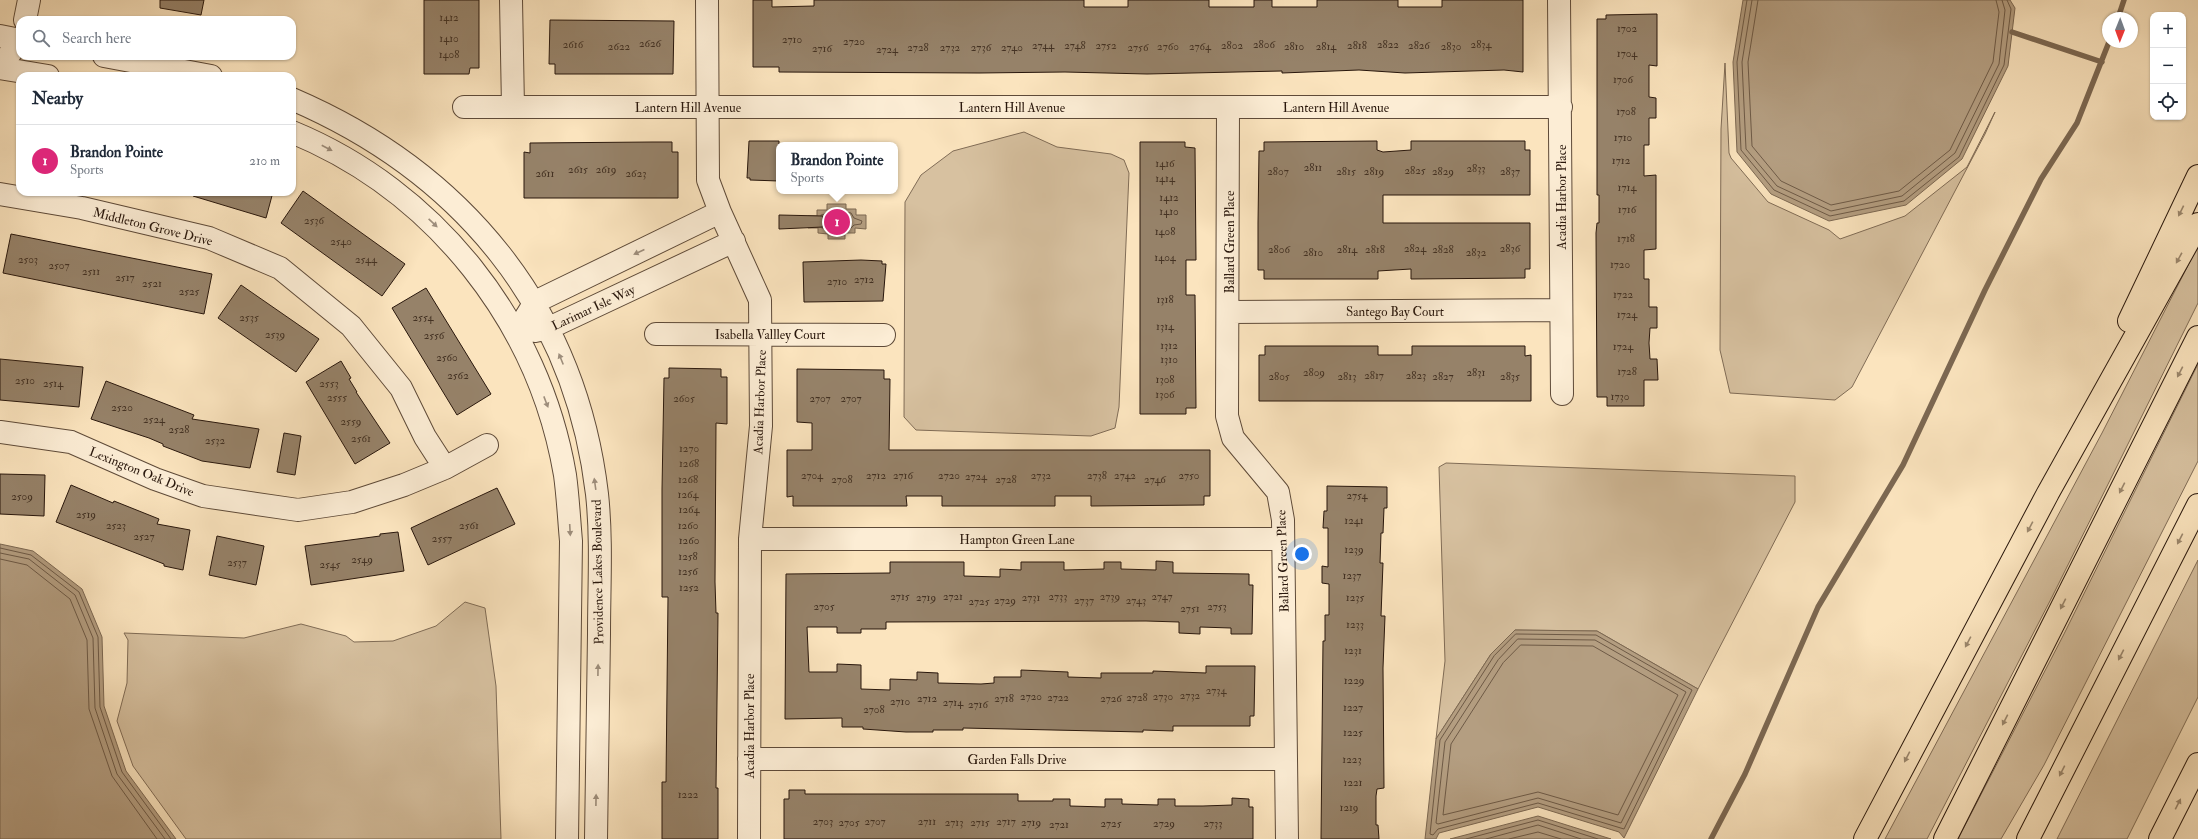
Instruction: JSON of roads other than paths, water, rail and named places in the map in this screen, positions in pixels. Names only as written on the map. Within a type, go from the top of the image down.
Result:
[{"type":"highway","points":[[2048,493],[2198,176]]},
{"type":"highway","points":[[1865,839],[2048,493],[2198,224]]},
{"type":"highway","points":[[1945,839],[2198,337]]},
{"type":"highway","points":[[2028,839],[2198,505]]},
{"type":"highway","points":[[2160,839],[2198,764]]},
{"type":"street","points":[[26,16],[29,0]]},
{"type":"street","points":[[511,0],[513,107]]},
{"type":"street","name":"Acadia Harbor Place","points":[[707,0],[708,180],[720,212],[760,300],[762,334],[761,426],[750,539],[749,839]]},
{"type":"street","name":"Acadia Harbor Place","points":[[1559,0],[1562,394]]},
{"type":"street","points":[[0,36],[16,40]]},
{"type":"street","points":[[16,46],[0,67],[27,72]]},
{"type":"street","points":[[125,60],[190,72]]},
{"type":"street","name":"Providence Lakes Boulevard","points":[[296,101],[351,126],[384,147],[444,193],[472,220],[492,244],[534,302],[549,328],[579,406],[592,463],[597,495],[600,560],[596,839]]},
{"type":"street","name":"Lantern Hill Avenue","points":[[464,107],[1561,107]]},
{"type":"street","name":"Ballard Green Place","points":[[1228,107],[1228,416],[1233,438],[1278,492],[1283,520],[1286,839]]},
{"type":"street","name":"Providence Lakes Boulevard","points":[[296,134],[356,163],[417,209],[444,234],[469,262],[490,290],[516,334],[548,409],[563,469],[569,507],[570,541],[567,839]]},
{"type":"street","name":"Middleton Grove Drive","points":[[0,194],[82,208],[209,238],[280,268],[351,326],[401,388],[425,437],[445,468]]},
{"type":"street","points":[[516,334],[534,302],[720,212]]},
{"type":"street","points":[[665,239],[679,265]]},
{"type":"street","name":"Larimar Isle Way","points":[[516,334],[549,328],[679,265],[734,241]]},
{"type":"street","name":"Santego Bay Court","points":[[1229,312],[1561,310]]},
{"type":"street","name":"Isabella Vallley Court","points":[[656,334],[884,335]]},
{"type":"street","name":"Lexington Oak Drive","points":[[0,432],[71,442],[155,479],[203,496],[298,510],[352,502],[445,468],[487,445]]},
{"type":"street","name":"Hampton Green Lane","points":[[750,539],[1283,539]]},
{"type":"street","name":"Garden Falls Drive","points":[[749,759],[1286,759]]},
{"type":"water","points":[[1743,0],[2010,0],[2015,8],[2008,66],[1962,159],[1906,205],[1829,221],[1771,194],[1737,152],[1733,62]]},
{"type":"water","points":[[827,204],[846,204],[846,209],[856,209],[856,215],[866,215],[866,229],[855,228],[855,233],[845,233],[845,239],[828,239],[828,234],[818,233],[818,228],[808,228],[808,216],[817,216],[817,210],[827,210]]},
{"type":"water","points":[[0,544],[33,551],[82,589],[102,637],[104,706],[126,771],[176,839],[0,839]]},
{"type":"water","points":[[1515,630],[1597,631],[1698,689],[1624,838],[1619,832],[1538,807],[1439,833],[1436,839],[1425,839],[1436,739],[1491,654]]},
{"type":"water","points":[[1538,816],[1611,839],[1450,839]]},
{"type":"waterway","points":[[2120,12],[2124,0]]},
{"type":"waterway","points":[[2012,32],[2102,62]]},
{"type":"waterway","points":[[1711,839],[1745,774],[1818,607],[1903,465],[1985,290],[2041,179],[2077,123],[2107,48]]},
{"type":"place","name":"Brandon Pointe","points":[[837,222]]}]
